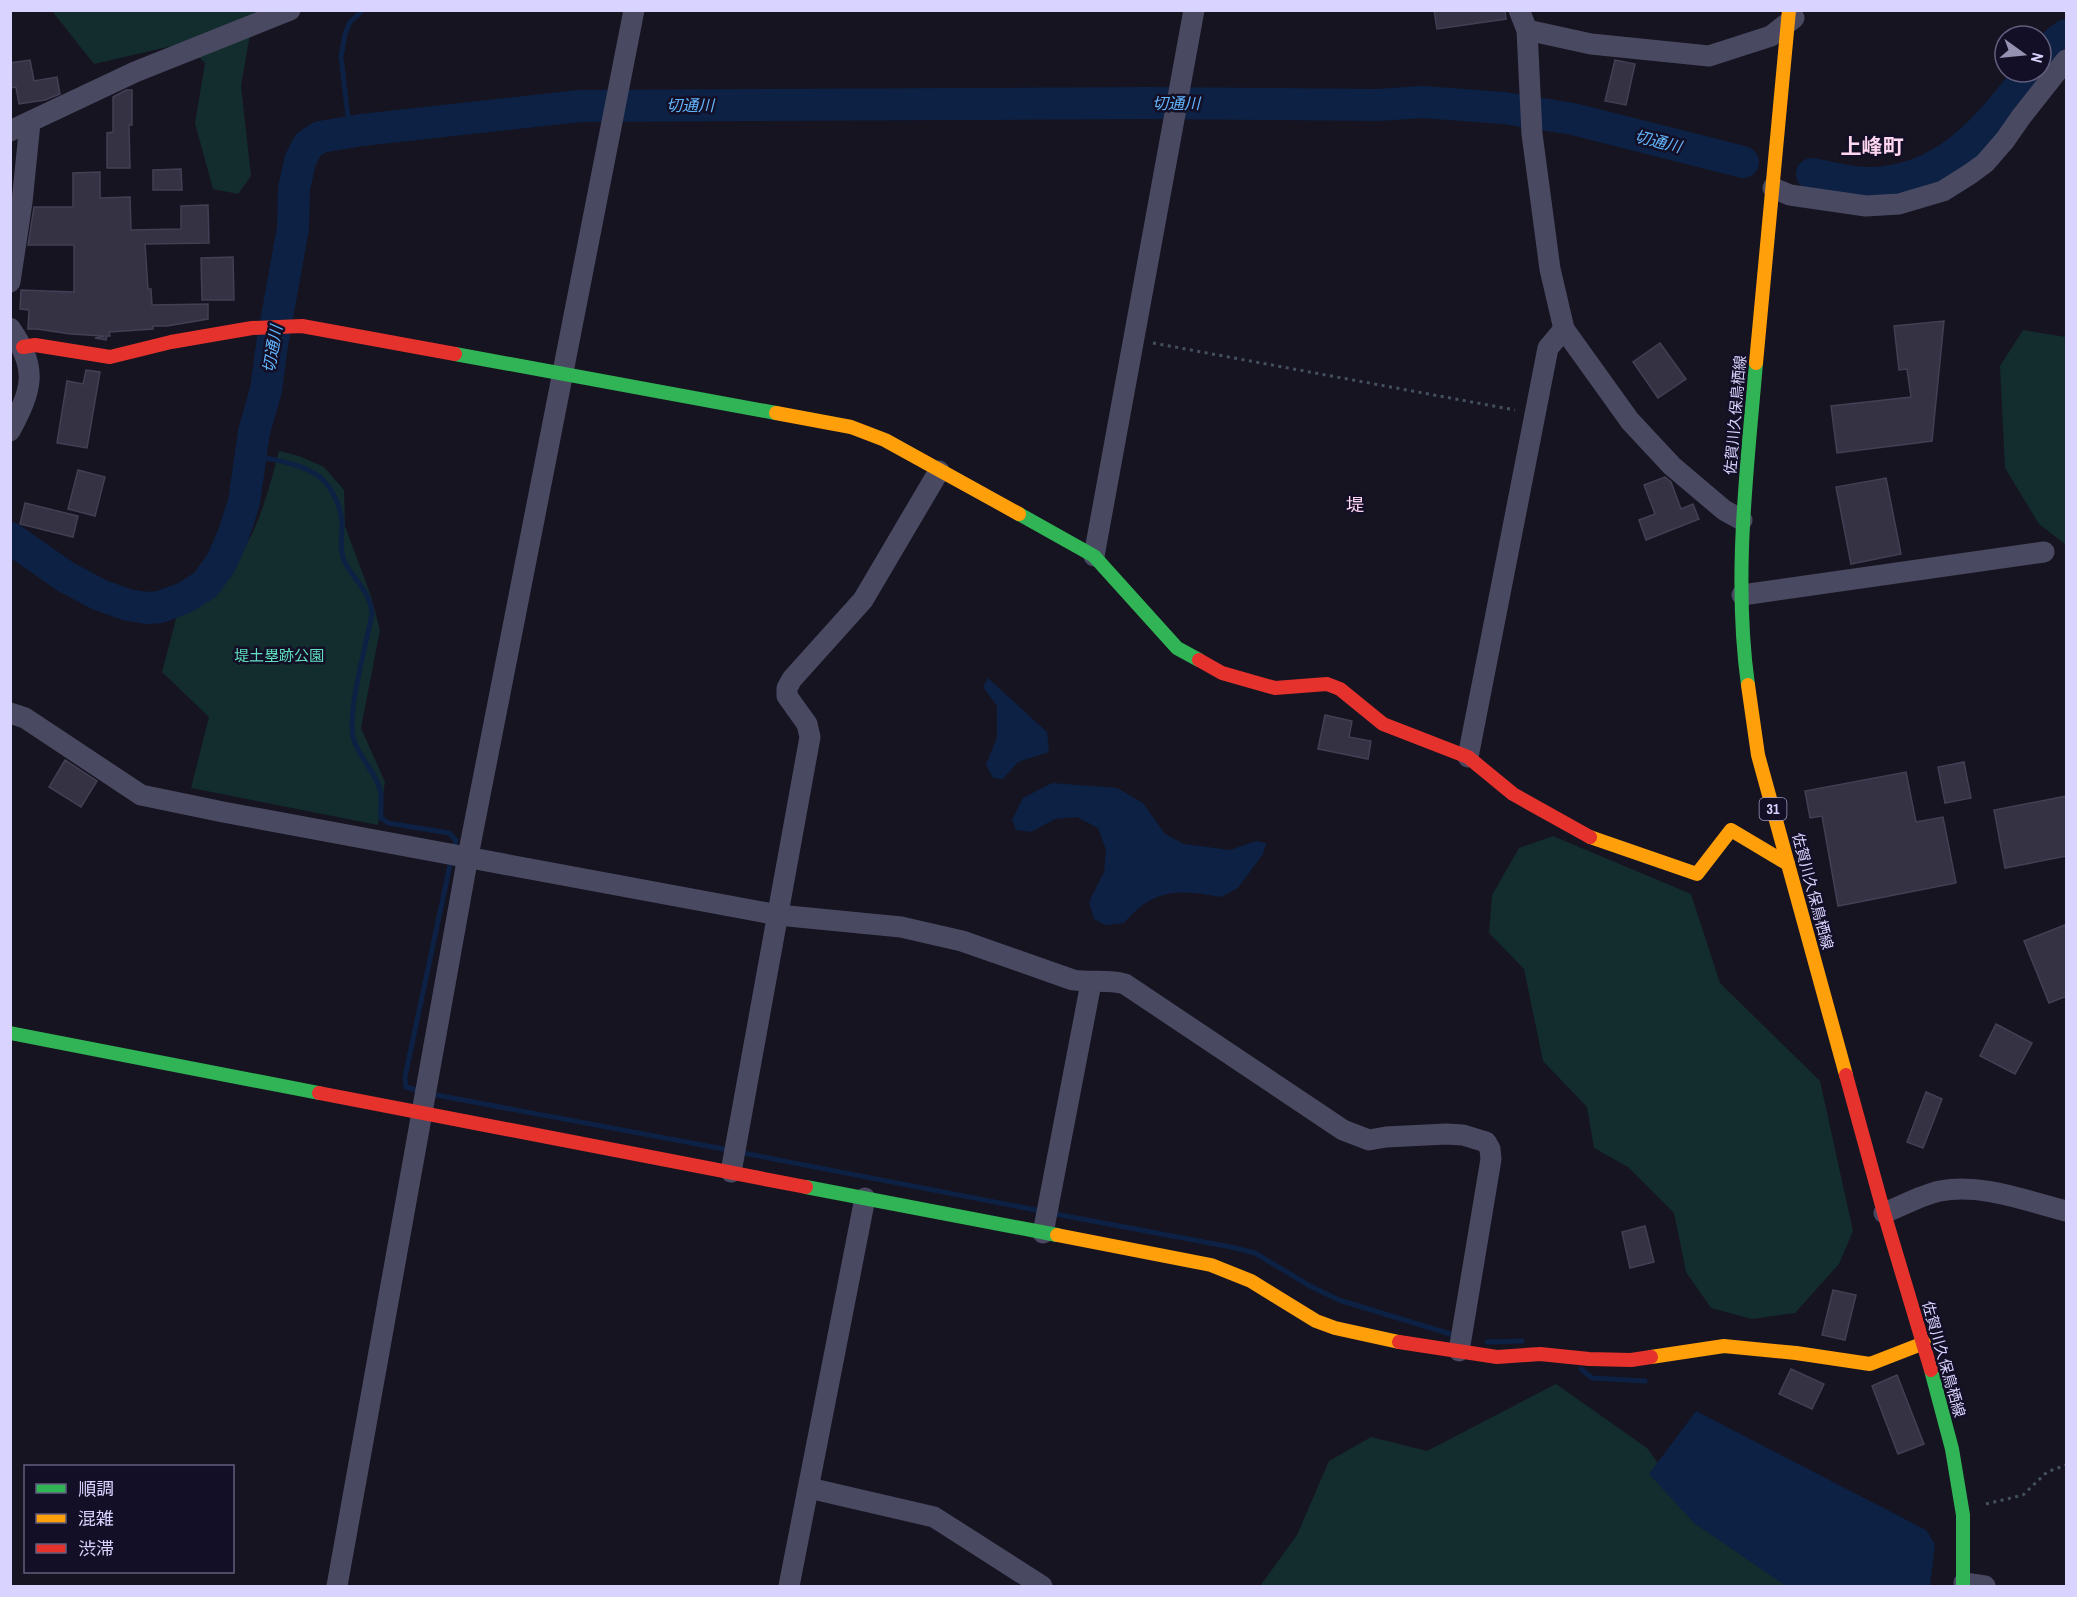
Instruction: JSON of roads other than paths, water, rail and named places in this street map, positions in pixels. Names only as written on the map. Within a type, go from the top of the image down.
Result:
[{"type":"street","points":[[10,282],[22,202],[20,127],[135,72],[290,10]]},
{"type":"street","points":[[337,1587],[468,856],[634,10]]},
{"type":"street","points":[[1094,556],[1194,10]]},
{"type":"street","points":[[1742,520],[1724,510],[1672,466],[1630,421],[1564,329],[1550,269],[1532,134],[1523,20],[1591,44],[1709,56],[1771,36],[1794,14]]},
{"type":"street","name":"佐賀川久保鳥栖線","points":[[1794,14],[1773,188],[1742,520],[1742,641],[1758,755],[1884,1213],[1924,1343],[1952,1449],[1963,1515],[1964,1585]]},
{"type":"street","points":[[1773,188],[1790,195],[1866,206],[1899,204],[1943,190],[1985,163],[2067,60]]},
{"type":"street","points":[[23,347],[35,345],[110,357],[171,342],[252,328],[302,326],[851,427],[885,440],[1094,556],[1177,648],[1222,673],[1275,688],[1326,684],[1340,689],[1383,724],[1468,756],[1513,794],[1588,836],[1697,874],[1731,830],[1788,864]]},
{"type":"street","points":[[10,328],[23,347],[31,372],[26,401],[10,431]]},
{"type":"street","points":[[1468,756],[1548,348],[1564,329]]},
{"type":"street","points":[[731,1172],[810,737],[807,724],[787,696],[787,688],[862,600],[939,471]]},
{"type":"street","points":[[1742,595],[2044,552]]},
{"type":"street","points":[[10,713],[25,718],[141,795],[778,915],[901,927],[962,941],[1043,971],[1090,983],[1110,980],[1125,984],[1343,1130],[1369,1140],[1446,1134],[1486,1142],[1490,1149],[1491,1159],[1459,1351]]},
{"type":"street","points":[[1043,1233],[1090,983]]},
{"type":"street","points":[[10,1034],[1211,1265],[1251,1281],[1316,1321],[1335,1328],[1397,1341],[1497,1357],[1540,1354],[1631,1360],[1724,1346],[1796,1353],[1870,1364],[1924,1343]]},
{"type":"street","points":[[1884,1213],[1938,1192],[1959,1189],[1983,1191],[2067,1211]]},
{"type":"street","points":[[789,1587],[865,1198]]},
{"type":"street","points":[[808,1488],[934,1517],[1042,1587]]},
{"type":"street","points":[[1964,1585],[1985,1587]]},
{"type":"water","points":[[988,678],[1047,732],[1049,752],[1018,762],[1003,779],[993,778],[986,765],[997,737],[997,706],[983,687]]},
{"type":"water","points":[[1052,783],[1117,788],[1143,803],[1165,834],[1184,844],[1230,850],[1256,841],[1266,843],[1263,854],[1238,888],[1221,897],[1179,892],[1168,894],[1145,903],[1124,923],[1105,925],[1094,919],[1089,902],[1104,872],[1106,850],[1098,828],[1077,817],[1055,819],[1031,832],[1016,830],[1012,820],[1023,798]]},
{"type":"water","points":[[1696,1411],[1926,1530],[1935,1544],[1930,1586],[1786,1586],[1694,1523],[1649,1474]]},
{"type":"waterway","points":[[341,134],[348,117],[341,57],[345,34],[350,22],[363,10]]},
{"type":"waterway","name":"切通川","points":[[2053,47],[2066,35]]},
{"type":"waterway","name":"切通川","points":[[1812,174],[1867,183],[1895,181],[1919,174],[1942,163],[1962,148],[1998,113],[2021,84]]},
{"type":"waterway","name":"切通川","points":[[10,538],[66,577],[100,595],[128,605],[147,608],[160,607],[184,598],[205,585],[221,563],[244,502],[254,432],[266,390],[293,228],[294,189],[300,161],[308,145],[320,137],[362,130],[580,106],[1148,103],[1378,105],[1422,102],[1504,108],[1573,119],[1743,162]]},
{"type":"waterway","points":[[251,458],[277,460],[307,470],[321,478],[334,495],[342,520],[343,557],[364,590],[372,614],[353,710],[352,724],[355,744],[379,786],[381,818],[388,823],[449,833],[456,840],[453,851]]},
{"type":"waterway","points":[[422,1092],[406,1087],[405,1077],[451,860]]},
{"type":"waterway","points":[[431,1094],[729,1150]]},
{"type":"waterway","points":[[738,1152],[1041,1211]]},
{"type":"waterway","points":[[1050,1213],[1255,1253],[1310,1286],[1339,1300],[1457,1336]]},
{"type":"waterway","points":[[1487,1342],[1522,1341]]},
{"type":"waterway","points":[[1581,1369],[1592,1378],[1645,1381]]},
{"type":"district","name":"上峰町","points":[[1872,146]]},
{"type":"district","name":"堤","points":[[1355,504]]},
{"type":"park label","name":"堤土塁跡公園","points":[[279,655]]}]
